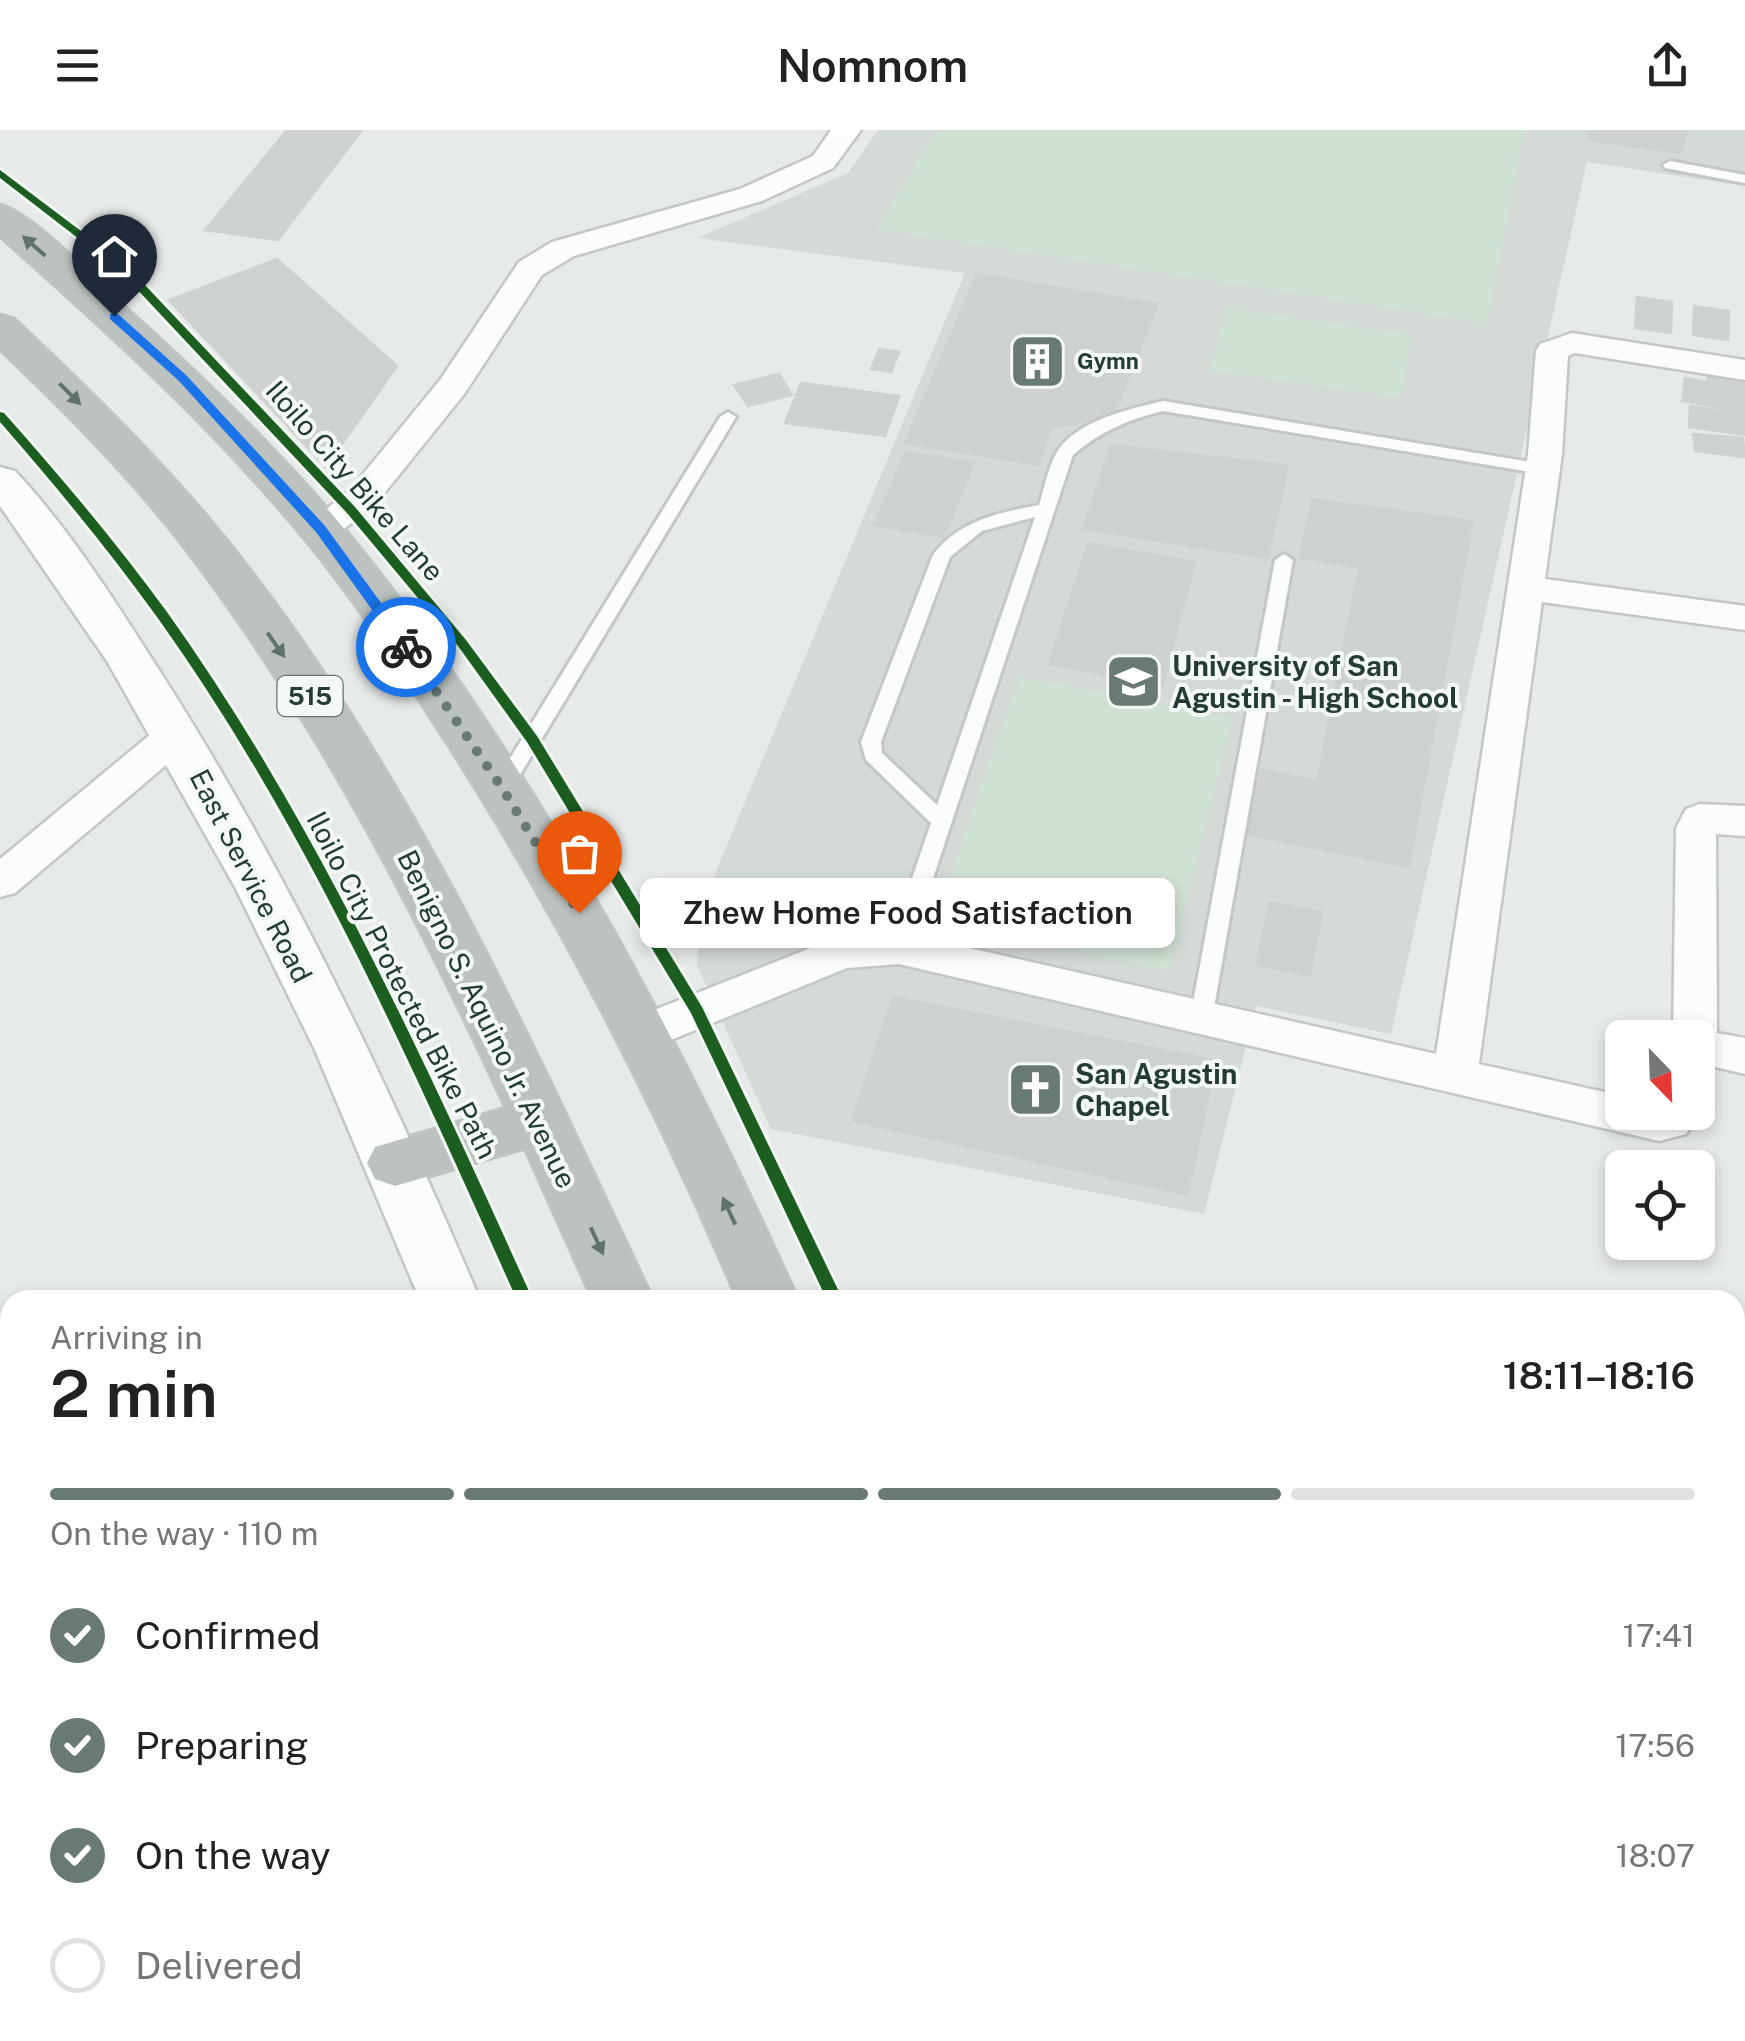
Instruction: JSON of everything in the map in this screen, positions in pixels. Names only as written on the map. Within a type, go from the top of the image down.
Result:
[{"type":"highway","name":"Benigno S. Aquino Jr. Avenue","points":[[0,216],[55,331],[114,439],[216,560],[304,685],[421,876],[542,1121],[619,1290]]},
{"type":"highway","name":"Benigno S. Aquino Jr. Avenue","points":[[55,331],[183,379],[320,529],[502,788],[645,1032],[763,1290]]},
{"type":"highway","points":[[395,1164],[542,1121]]},
{"type":"street","points":[[320,529],[362,498],[452,386],[530,269],[563,249],[751,196],[823,162],[846,130]]},
{"type":"street","points":[[1455,1077],[1543,470],[1552,351],[1572,343],[1745,370]]},
{"type":"street","name":"East Service Road","points":[[0,480],[96,610],[177,734],[268,902],[395,1164],[446,1290]]},
{"type":"street","points":[[1526,588],[1745,618]]},
{"type":"street","points":[[0,882],[177,734]]},
{"type":"street","points":[[1695,1020],[1696,828],[1700,819],[1745,821]]},
{"type":"street","points":[[645,1032],[844,952],[899,948],[1605,1111]]},
{"type":"street","points":[[1715,1050],[1745,1056]]},
{"type":"lane","points":[[1670,166],[1745,179]]},
{"type":"lane","points":[[899,948],[1065,454],[1085,434],[1132,413],[1164,406],[1543,470]]},
{"type":"lane","points":[[502,788],[728,418]]},
{"type":"lane","points":[[940,818],[873,755],[872,742],[942,555],[956,536],[977,524],[1046,509]]},
{"type":"lane","points":[[1201,1018],[1284,560]]},
{"type":"shaded area","name":"University of San Agustin - High School","points":[[878,130],[1745,130],[1745,186],[1587,162],[1391,1034],[1256,1006],[1204,1214],[771,1129],[697,965],[705,898],[965,273],[697,238],[848,173]]},
{"type":"green space","points":[[937,130],[1524,130],[1487,323],[877,229]]},
{"type":"green space","points":[[1226,308],[1411,335],[1401,397],[1210,371]]},
{"type":"green space","points":[[1019,677],[1232,718],[1169,971],[935,922]]},
{"type":"building","points":[[287,130],[362,130],[278,240],[205,230]]},
{"type":"building","points":[[1589,130],[1687,130],[1681,153],[1588,140]]},
{"type":"building","points":[[277,259],[397,366],[326,467],[169,300]]},
{"type":"building","name":"Gymn","points":[[977,274],[1158,304],[1113,417],[1051,428],[1038,465],[905,443]]},
{"type":"building","points":[[1637,297],[1672,302],[1671,333],[1635,328]]},
{"type":"building","points":[[1694,306],[1729,311],[1728,340],[1693,335]]},
{"type":"building","points":[[879,349],[899,352],[891,372],[871,369]]},
{"type":"building","points":[[779,374],[792,395],[748,406],[734,385]]},
{"type":"building","points":[[1708,377],[1745,384],[1745,412],[1682,401],[1685,378],[1707,382]]},
{"type":"building","points":[[801,383],[899,396],[885,436],[785,423]]},
{"type":"building","points":[[1690,406],[1745,414],[1745,435],[1689,427]]},
{"type":"building","points":[[1693,434],[1743,438],[1745,457],[1695,451]]},
{"type":"building","points":[[1111,445],[1288,465],[1268,558],[1083,529]]},
{"type":"building","points":[[906,452],[974,463],[944,537],[874,525]]},
{"type":"building","points":[[1312,499],[1473,521],[1409,867],[1245,834],[1262,770],[1317,781],[1359,568],[1300,557]]},
{"type":"building","points":[[1088,543],[1195,562],[1163,685],[1049,664]]},
{"type":"building","points":[[1270,902],[1322,912],[1310,976],[1256,965]]},
{"type":"building","name":"San Agustin Chapel","points":[[893,997],[1216,1060],[1188,1195],[852,1121]]},
{"type":"cycle path","name":"Iloilo City Bike Lane","points":[[0,173],[122,267],[351,510],[462,643],[532,739],[697,1011],[830,1290]]},
{"type":"cycle path","name":"Iloilo City Protected Bike Path","points":[[0,415],[85,513],[163,616],[234,723],[360,949],[521,1290]]},
{"type":"way so far","points":[[406,647],[535,838],[579,913]]},
{"type":"place","name":"Gymn","points":[[1038,361]]},
{"type":"place","name":"University of San Agustin - High School","points":[[1133,682]]},
{"type":"place","name":"Zhew Home Food Satisfaction","points":[[579,913]]},
{"type":"place","name":"San Agustin Chapel","points":[[1036,1090]]},
{"type":"route","points":[[114,316],[183,379],[320,529],[406,647]]}]
